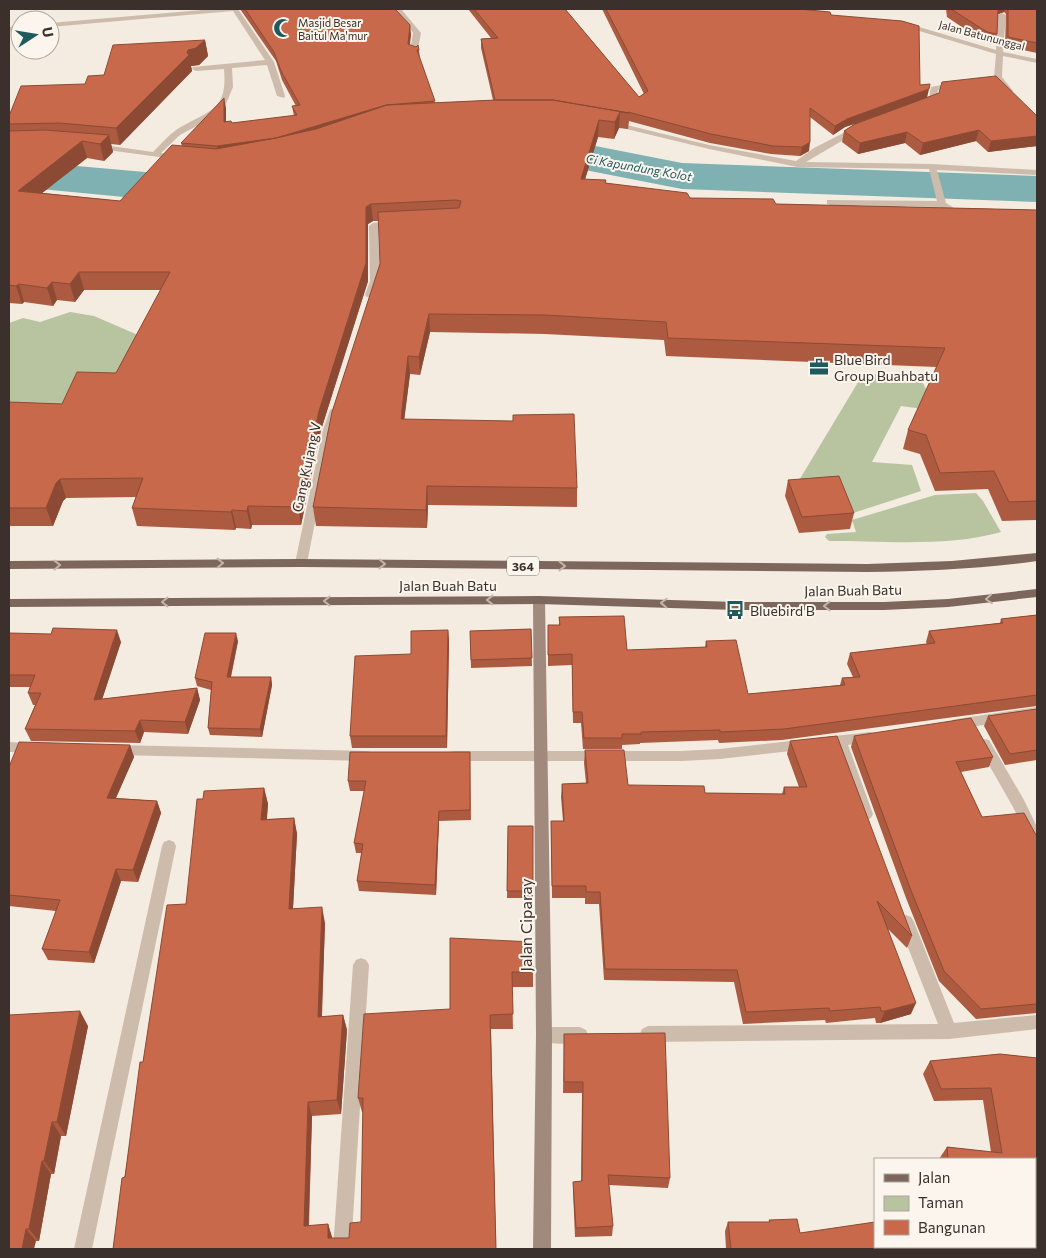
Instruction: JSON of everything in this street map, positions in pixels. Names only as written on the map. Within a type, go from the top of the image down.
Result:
[{"type":"main road","name":"Jalan Buah Batu","points":[[9,565],[301,563],[867,568],[997,563],[1037,557]]},
{"type":"main road","name":"Jalan Buah Batu","points":[[9,603],[539,600],[737,606],[884,606],[948,603],[1037,593]]},
{"type":"street","points":[[60,24],[235,9],[270,62],[280,96]]},
{"type":"street","points":[[398,9],[417,33],[414,52]]},
{"type":"street","points":[[1002,15],[998,77],[1004,87],[1017,99]]},
{"type":"street","name":"Jalan Batununggal","points":[[894,24],[916,28],[1000,53],[1037,61]]},
{"type":"street","points":[[196,69],[270,62]]},
{"type":"street","points":[[155,155],[178,132],[204,120],[218,110],[226,99],[230,88],[228,66]]},
{"type":"street","points":[[990,79],[998,77]]},
{"type":"street","points":[[914,107],[933,100],[934,89],[964,83]]},
{"type":"street","points":[[604,121],[628,125],[709,147],[801,165],[932,167],[1037,173]]},
{"type":"street","points":[[801,165],[849,131],[868,124]]},
{"type":"street","points":[[88,146],[183,159]]},
{"type":"street","points":[[932,167],[938,181],[941,201]]},
{"type":"street","points":[[830,202],[941,201],[952,210],[972,212]]},
{"type":"street","points":[[366,309],[375,281],[374,234],[372,226],[402,224]]},
{"type":"street","name":"Gang Kujang V","points":[[301,563],[328,430],[337,402]]},
{"type":"street","name":"Jalan Ciparay","points":[[539,600],[544,1035],[542,1249]]},
{"type":"street","points":[[944,726],[1037,712]]},
{"type":"street","points":[[972,722],[1019,804],[1037,841]]},
{"type":"street","points":[[436,756],[720,754],[887,734]]},
{"type":"street","points":[[840,741],[870,825]]},
{"type":"street","points":[[9,747],[48,748]]},
{"type":"street","points":[[106,750],[379,756]]},
{"type":"street","points":[[83,1249],[169,846]]},
{"type":"street","points":[[900,908],[949,1031]]},
{"type":"street","points":[[342,1249],[362,966]]},
{"type":"street","points":[[633,1034],[949,1031],[1037,1022]]},
{"type":"street","points":[[544,1035],[593,1034]]},
{"type":"green space","points":[[70,312],[94,316],[138,335],[127,375],[72,402],[9,419],[9,323],[23,318],[40,322]]},
{"type":"green space","points":[[863,374],[919,376],[938,411],[901,406],[872,462],[912,465],[921,491],[850,514],[792,492]]},
{"type":"green space","points":[[976,493],[983,501],[1001,532],[960,540],[916,542],[829,541],[825,537],[827,534],[856,532],[852,520],[935,495]]},
{"type":"building","points":[[245,9],[395,9],[410,25],[408,44],[416,47],[418,45],[419,50],[417,50],[435,101],[386,105],[276,138],[217,146],[181,143],[224,98],[224,122],[231,121],[232,123],[297,115],[292,106],[300,105],[281,71],[274,52]]},
{"type":"building","points":[[474,9],[565,9],[639,97],[648,91],[606,9],[799,9],[830,12],[831,15],[902,21],[919,26],[920,85],[930,84],[929,89],[847,119],[835,126],[810,108],[810,142],[802,147],[773,146],[711,134],[628,112],[553,100],[495,100],[481,39],[498,38]]},
{"type":"building","points":[[951,9],[998,9],[997,34],[987,32]]},
{"type":"building","points":[[1008,9],[1037,9],[1037,43],[1008,37]]},
{"type":"building","points":[[205,40],[196,48],[188,50],[187,53],[189,55],[116,128],[59,123],[9,124],[9,116],[21,86],[85,84],[88,76],[104,75],[113,45]]},
{"type":"building","points":[[996,76],[1037,116],[1037,136],[991,141],[979,130],[923,143],[907,132],[860,143],[844,131],[855,124],[939,93],[942,82]]},
{"type":"building","points":[[496,100],[553,100],[629,113],[620,112],[615,122],[599,120],[581,179],[606,180],[605,183],[687,193],[690,198],[773,199],[776,204],[1037,210],[1037,501],[1009,502],[994,471],[940,473],[926,435],[908,430],[945,348],[668,338],[666,322],[545,315],[429,314],[419,357],[408,356],[401,419],[513,421],[513,415],[574,414],[577,488],[427,486],[426,510],[313,507],[332,412],[380,264],[378,212],[459,208],[461,201],[456,200],[371,204],[366,207],[366,263],[319,411],[298,507],[248,506],[247,511],[232,510],[231,512],[132,508],[143,478],[60,479],[56,483],[46,508],[9,508],[9,402],[62,404],[77,372],[116,373],[170,272],[79,272],[70,284],[52,282],[47,288],[19,284],[16,286],[9,285],[9,131],[45,130],[109,135],[100,144],[82,141],[18,191],[120,201],[172,145],[216,149],[276,138],[316,129],[387,105]]},
{"type":"building","points":[[839,476],[854,513],[802,517],[788,480]]},
{"type":"building","points":[[1037,615],[1037,695],[784,729],[720,732],[720,730],[641,732],[641,734],[622,734],[622,738],[584,738],[582,712],[573,712],[572,654],[548,655],[548,625],[560,625],[559,617],[624,616],[627,650],[707,647],[706,641],[736,640],[748,694],[845,685],[842,678],[860,677],[850,653],[935,643],[929,631],[1003,623],[1001,619]]},
{"type":"building","points":[[53,628],[117,630],[94,700],[197,688],[185,722],[140,720],[135,731],[25,729],[41,693],[28,693],[35,675],[9,675],[9,633],[51,634]]},
{"type":"building","points":[[531,629],[532,658],[471,660],[470,631]]},
{"type":"building","points":[[448,630],[446,736],[350,736],[355,656],[411,654],[411,631]]},
{"type":"building","points":[[205,633],[236,633],[227,677],[271,677],[260,729],[208,728],[212,682],[195,678]]},
{"type":"building","points":[[1037,709],[1037,750],[1010,754],[988,716]]},
{"type":"building","points":[[971,718],[993,757],[956,762],[982,817],[1024,813],[1037,836],[1037,1004],[981,1009],[944,971],[910,888],[854,736]]},
{"type":"building","points":[[837,736],[912,936],[877,901],[916,1003],[885,1011],[881,1011],[880,1007],[830,1011],[829,1008],[746,1012],[737,970],[605,969],[600,892],[586,892],[586,886],[552,886],[551,821],[564,821],[562,784],[588,783],[585,750],[624,750],[628,785],[704,786],[705,793],[785,794],[784,787],[807,787],[790,741]]},
{"type":"building","points":[[19,742],[130,745],[107,798],[157,801],[133,870],[116,869],[89,952],[42,949],[60,900],[9,895],[9,767]]},
{"type":"building","points":[[350,752],[470,752],[470,810],[439,811],[435,885],[357,881],[363,844],[354,843],[366,781],[348,781]]},
{"type":"building","points":[[264,788],[261,820],[294,818],[289,909],[322,907],[318,1017],[343,1015],[337,1100],[308,1102],[304,1226],[328,1224],[328,1238],[349,1238],[350,1223],[361,1222],[363,1098],[358,1098],[364,1014],[450,1009],[450,938],[533,942],[533,972],[512,972],[513,1014],[490,1015],[496,1249],[113,1249],[122,1178],[125,1177],[140,1062],[143,1062],[167,905],[186,904],[197,799],[203,799],[204,791]]},
{"type":"building","points":[[508,826],[533,826],[533,891],[507,891]]},
{"type":"building","points":[[80,1011],[57,1122],[52,1122],[44,1161],[42,1161],[29,1229],[26,1229],[22,1249],[9,1249],[9,1015]]},
{"type":"building","points":[[665,1033],[670,1178],[608,1175],[613,1226],[576,1228],[573,1182],[582,1181],[583,1082],[564,1082],[564,1034]]},
{"type":"building","points":[[1000,1054],[1037,1058],[1037,1249],[965,1249],[1036,1248],[1036,1158],[948,1158],[947,1147],[1002,1153],[991,1088],[941,1089],[930,1061]]},
{"type":"building","points":[[797,1219],[800,1233],[874,1222],[874,1248],[906,1249],[731,1249],[728,1222],[770,1222],[769,1220]]},
{"type":"waterway","name":"Ci Kapundung Kolot","points":[[503,145],[534,147],[682,176],[1037,189]]},
{"type":"waterway","name":"Ci Kapundung Kolot","points":[[9,173],[224,192]]},
{"type":"place","name":"Masjid Besar Baitul Ma'mur","points":[[283,28]]},
{"type":"place","name":"Blue Bird Group Buahbatu","points":[[819,367]]},
{"type":"place","name":"Bluebird B","points":[[735,610]]}]
